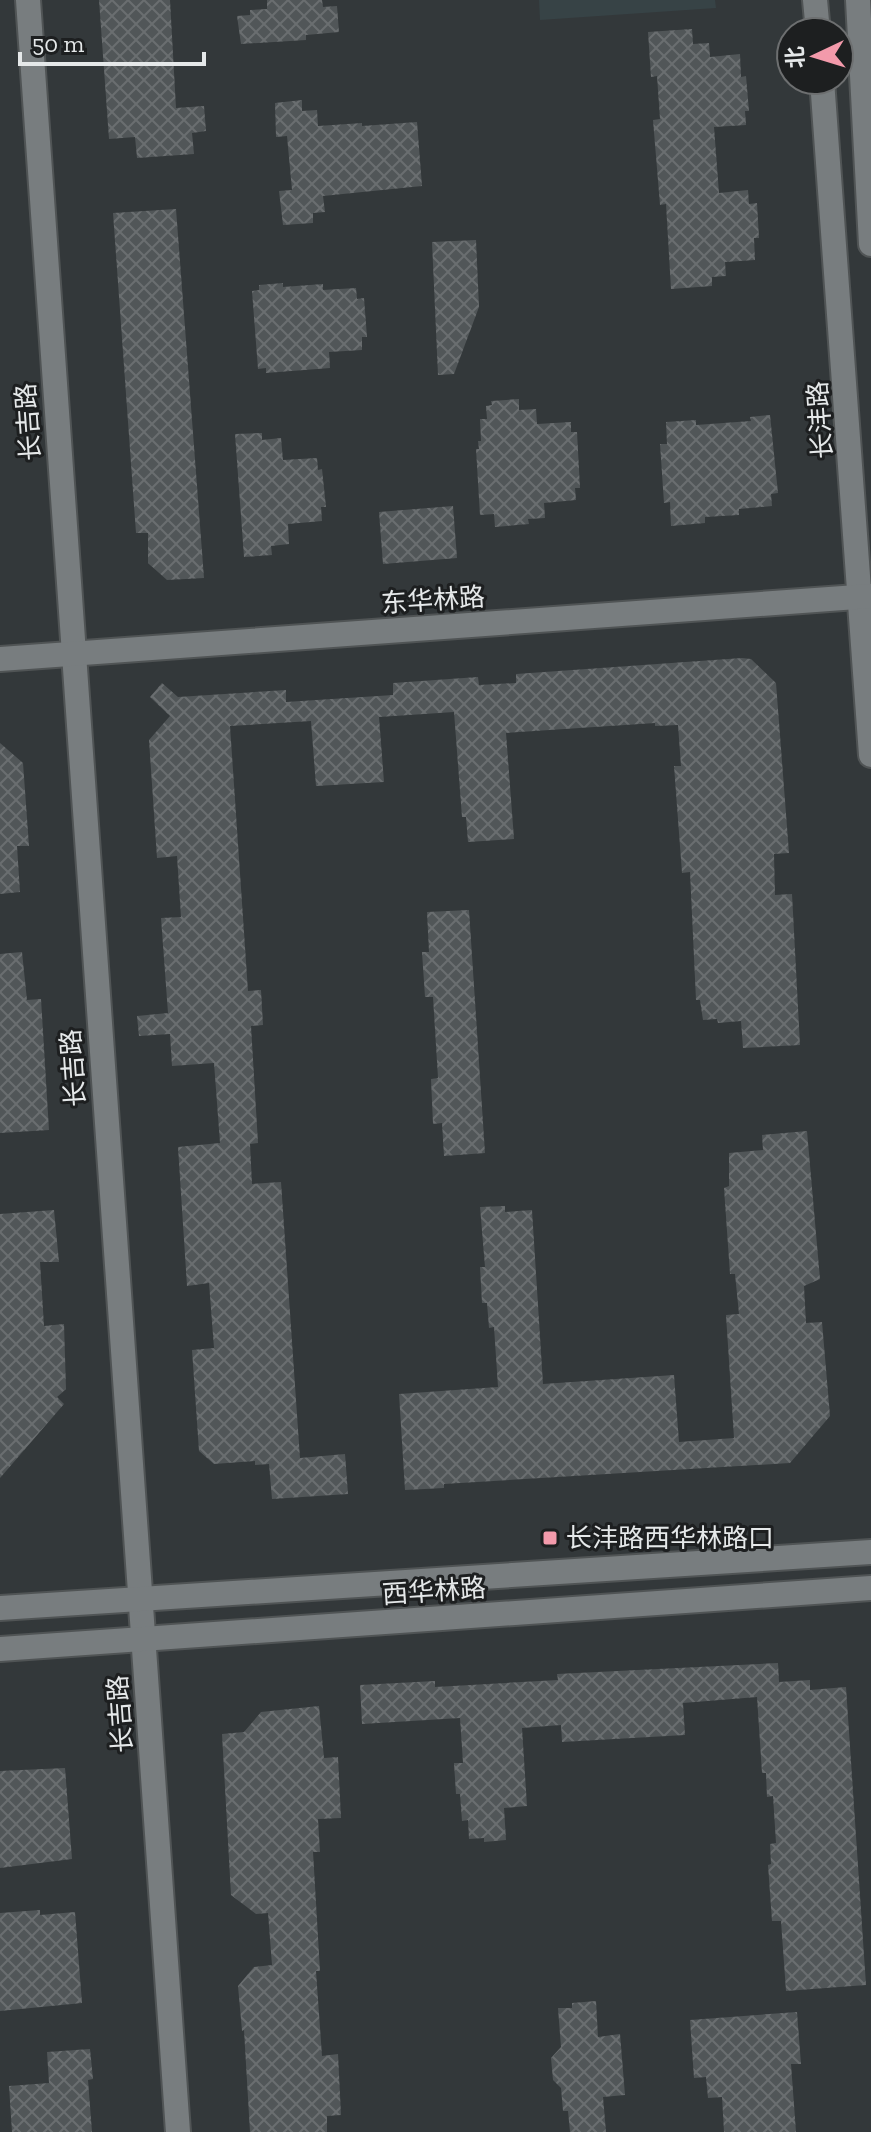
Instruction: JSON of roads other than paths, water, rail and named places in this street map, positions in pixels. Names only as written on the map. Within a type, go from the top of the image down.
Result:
[{"type":"street","name":"长吉路","points":[[28,0],[178,2132]]},
{"type":"street","points":[[858,0],[871,244]]},
{"type":"street","name":"长沣路","points":[[823,96],[866,596],[871,755]]},
{"type":"street","name":"东华林路","points":[[0,659],[866,596]]},
{"type":"street","name":"西华林路","points":[[0,1608],[871,1552]]},
{"type":"street","name":"西华林路","points":[[0,1649],[871,1588]]},
{"type":"place","name":"长沣路西华林路口","points":[[550,1538]]}]
